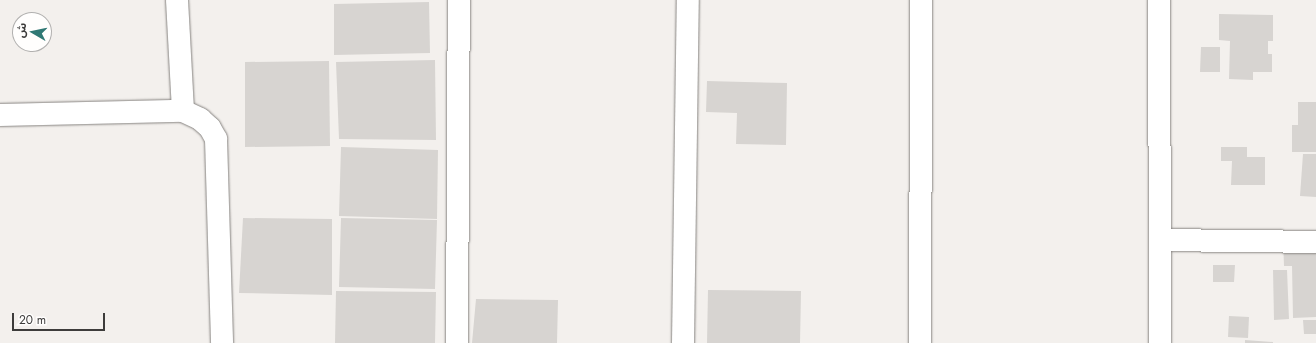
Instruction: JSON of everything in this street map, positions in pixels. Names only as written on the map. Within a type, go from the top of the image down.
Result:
[{"type":"street","points":[[177,0],[183,111]]},
{"type":"street","points":[[457,343],[459,0]]},
{"type":"street","points":[[683,343],[688,0]]},
{"type":"street","points":[[920,343],[921,0]]},
{"type":"street","points":[[1159,0],[1160,343]]},
{"type":"street","points":[[0,115],[183,111],[200,119],[210,128],[216,139],[222,343]]},
{"type":"street","points":[[1160,240],[1316,242]]},
{"type":"building","points":[[429,2],[430,53],[334,55],[334,4]]},
{"type":"building","points":[[1219,14],[1273,15],[1273,41],[1268,41],[1268,54],[1272,54],[1272,72],[1253,72],[1253,80],[1229,79],[1230,41],[1219,40]]},
{"type":"building","points":[[1201,47],[1220,47],[1220,72],[1200,72]]},
{"type":"building","points":[[435,60],[436,140],[339,139],[336,62]]},
{"type":"building","points":[[329,61],[330,146],[245,147],[245,62]]},
{"type":"building","points":[[707,81],[787,83],[786,145],[736,144],[737,113],[706,112]]},
{"type":"building","points":[[1298,102],[1316,102],[1316,152],[1292,152],[1292,125],[1298,125]]},
{"type":"building","points":[[341,147],[438,150],[437,219],[339,216]]},
{"type":"building","points":[[1221,147],[1247,147],[1247,157],[1265,157],[1265,185],[1231,185],[1232,161],[1221,161]]},
{"type":"building","points":[[1303,154],[1316,154],[1316,197],[1300,196]]},
{"type":"building","points":[[243,218],[332,219],[332,295],[239,293]]},
{"type":"building","points":[[341,218],[437,220],[435,289],[339,287]]},
{"type":"building","points":[[1316,236],[1316,317],[1293,318],[1292,266],[1284,266],[1283,238]]},
{"type":"building","points":[[1213,265],[1235,265],[1234,282],[1213,282]]},
{"type":"building","points":[[1273,270],[1287,270],[1289,319],[1274,320]]},
{"type":"building","points":[[708,290],[801,291],[800,343],[707,343]]},
{"type":"building","points":[[336,291],[436,292],[435,343],[335,343]]},
{"type":"building","points":[[476,299],[558,300],[557,343],[472,343]]},
{"type":"building","points":[[1229,316],[1249,317],[1248,338],[1228,337]]},
{"type":"building","points":[[1303,320],[1316,320],[1316,334],[1304,334]]},
{"type":"building","points":[[1245,340],[1273,342],[1273,343],[1245,343]]}]
